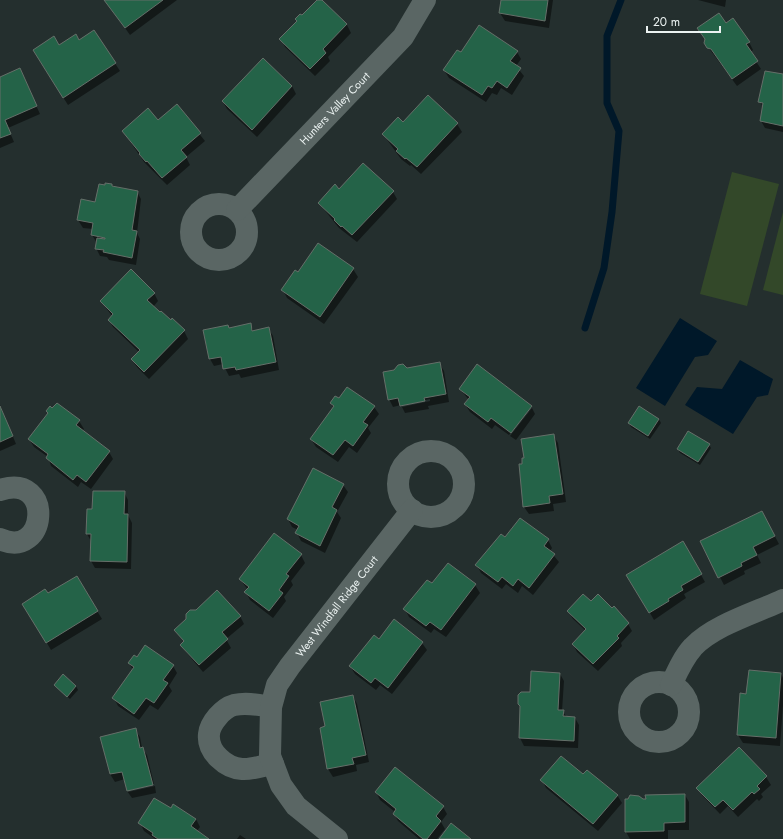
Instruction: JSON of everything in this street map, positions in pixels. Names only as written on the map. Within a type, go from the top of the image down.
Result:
[{"type":"street","name":"Hunters Valley Court","points":[[237,210],[402,37],[425,0]]},
{"type":"street","points":[[0,490],[9,487],[26,491],[33,496],[38,503],[40,513],[39,522],[35,531],[28,537],[20,541],[11,542],[0,540]]},
{"type":"street","name":"West Windfall Ridge Court","points":[[337,839],[296,806],[281,785],[270,756],[271,707],[278,685],[290,666],[412,510]]},
{"type":"street","points":[[671,685],[680,666],[693,647],[713,632],[783,600]]},
{"type":"street","points":[[271,707],[247,703],[232,705],[219,714],[209,734],[212,750],[224,763],[242,769],[273,764]]},
{"type":"green space","points":[[732,172],[779,184],[747,306],[700,294]]},
{"type":"green space","points":[[783,212],[783,295],[763,290]]},
{"type":"water","points":[[680,318],[717,341],[708,355],[695,357],[665,406],[636,388]]},
{"type":"water","points":[[740,360],[773,379],[768,395],[757,397],[733,434],[685,405],[697,387],[722,389]]},
{"type":"building","points":[[104,0],[163,0],[125,28]]},
{"type":"building","points":[[317,0],[322,0],[347,24],[323,49],[326,53],[310,69],[279,39],[297,21],[295,19],[300,14],[302,15]]},
{"type":"building","points":[[501,0],[548,0],[545,21],[499,13]]},
{"type":"building","points":[[719,13],[726,23],[733,18],[750,42],[746,44],[758,61],[732,79],[711,49],[707,48],[704,43],[705,39],[697,28]]},
{"type":"building","points":[[479,25],[518,51],[510,61],[521,68],[507,88],[497,81],[492,88],[488,86],[482,95],[443,70],[457,50],[461,52]]},
{"type":"building","points":[[94,30],[116,63],[63,98],[33,50],[54,36],[59,45],[76,34],[79,40]]},
{"type":"building","points":[[263,58],[292,86],[252,130],[222,101]]},
{"type":"building","points":[[20,68],[37,106],[5,120],[11,134],[0,138],[0,77]]},
{"type":"building","points":[[765,71],[783,74],[783,126],[760,121],[763,103],[758,102]]},
{"type":"building","points":[[428,95],[458,123],[417,167],[396,151],[398,149],[382,134],[398,117],[403,122]]},
{"type":"building","points":[[177,104],[201,133],[181,150],[187,157],[162,178],[139,154],[140,153],[122,131],[148,108],[158,120]]},
{"type":"building","points":[[363,163],[394,191],[352,235],[342,226],[341,227],[334,220],[335,219],[318,203],[335,184],[339,189]]},
{"type":"building","points":[[105,183],[112,184],[112,186],[138,191],[132,230],[137,231],[132,258],[95,249],[97,238],[105,238],[91,235],[93,223],[77,220],[81,199],[95,202],[99,184],[105,185]]},
{"type":"building","points":[[318,243],[354,268],[320,317],[281,290],[295,270],[298,272]]},
{"type":"building","points":[[131,269],[155,293],[147,300],[171,320],[172,318],[185,330],[144,372],[131,359],[140,350],[108,320],[113,314],[100,301]]},
{"type":"building","points":[[251,323],[252,331],[269,327],[276,362],[236,370],[235,367],[223,369],[221,357],[209,359],[203,330],[228,325],[229,328]]},
{"type":"building","points":[[440,362],[446,394],[424,398],[425,401],[400,406],[398,398],[388,400],[383,372],[394,370],[398,365],[403,364],[407,368]]},
{"type":"building","points":[[477,364],[532,406],[511,433],[491,418],[488,422],[464,404],[470,397],[459,389]]},
{"type":"building","points":[[347,387],[375,406],[363,422],[368,425],[353,446],[345,440],[333,455],[310,439],[334,406],[330,403],[335,396],[339,398]]},
{"type":"building","points":[[57,403],[80,420],[76,425],[110,451],[86,482],[77,475],[73,480],[46,458],[48,454],[28,439],[48,413],[46,411],[50,406],[52,408]]},
{"type":"building","points":[[0,406],[13,436],[0,442]]},
{"type":"building","points":[[639,406],[659,419],[648,436],[628,423]]},
{"type":"building","points":[[688,431],[710,444],[698,462],[677,449]]},
{"type":"building","points":[[554,434],[563,494],[549,496],[550,503],[523,507],[519,464],[522,464],[522,458],[524,458],[521,439]]},
{"type":"building","points":[[313,468],[344,484],[332,507],[337,510],[320,546],[295,533],[299,526],[287,519]]},
{"type":"building","points":[[93,491],[125,491],[124,514],[128,514],[127,562],[90,561],[91,534],[86,534],[87,509],[92,509]]},
{"type":"building","points":[[762,511],[775,536],[753,547],[757,555],[741,563],[742,566],[718,578],[700,541]]},
{"type":"building","points":[[520,518],[549,539],[544,546],[555,554],[529,588],[518,579],[513,586],[502,577],[498,582],[475,565],[501,534],[505,537]]},
{"type":"building","points":[[274,533],[302,554],[286,574],[289,576],[279,590],[283,593],[269,611],[244,592],[249,587],[239,579]]},
{"type":"building","points":[[683,541],[702,574],[681,586],[683,590],[668,599],[669,601],[649,613],[626,575]]},
{"type":"building","points":[[448,563],[476,584],[441,630],[430,622],[426,626],[403,609],[427,580],[432,583]]},
{"type":"building","points":[[77,576],[98,611],[46,643],[22,604],[45,589],[48,593]]},
{"type":"building","points":[[217,590],[241,616],[222,632],[228,639],[199,665],[180,645],[184,641],[174,630],[186,619],[186,614],[190,610],[196,610]]},
{"type":"building","points":[[583,594],[591,601],[598,594],[612,608],[614,606],[629,623],[617,636],[619,638],[593,664],[572,644],[586,629],[567,611]]},
{"type":"building","points":[[394,619],[423,642],[388,688],[375,678],[371,683],[349,666],[374,635],[379,639]]},
{"type":"building","points":[[145,645],[174,665],[163,680],[168,683],[154,703],[146,698],[134,714],[112,698],[134,667],[128,663],[134,655],[137,657]]},
{"type":"building","points":[[749,670],[781,673],[776,738],[737,735],[740,693],[746,694]]},
{"type":"building","points":[[531,671],[560,673],[558,710],[564,710],[563,716],[575,717],[574,741],[519,738],[520,706],[518,704],[518,695],[521,692],[530,692]]},
{"type":"building","points":[[63,674],[76,686],[67,697],[54,685]]},
{"type":"building","points":[[353,695],[366,755],[352,758],[354,764],[327,769],[320,728],[325,726],[320,702]]},
{"type":"building","points":[[136,728],[140,748],[143,747],[153,785],[127,791],[122,772],[110,774],[100,737]]},
{"type":"building","points":[[739,747],[767,776],[757,786],[760,789],[754,794],[752,792],[733,810],[723,800],[715,807],[696,788]]},
{"type":"building","points":[[561,756],[583,774],[587,770],[618,795],[593,824],[540,780]]},
{"type":"building","points":[[395,767],[444,806],[436,816],[441,821],[427,839],[423,839],[393,814],[396,809],[375,792]]},
{"type":"building","points":[[685,794],[685,822],[664,823],[664,831],[625,832],[625,799],[628,799],[630,795],[639,796],[646,799],[645,795]]},
{"type":"building","points":[[154,798],[171,808],[173,804],[196,819],[191,826],[209,839],[158,839],[152,835],[153,833],[138,823]]},
{"type":"building","points":[[451,823],[471,839],[439,839]]},
{"type":"waterway","points":[[585,328],[604,268],[612,212],[619,131],[607,103],[607,36],[621,0]]}]
